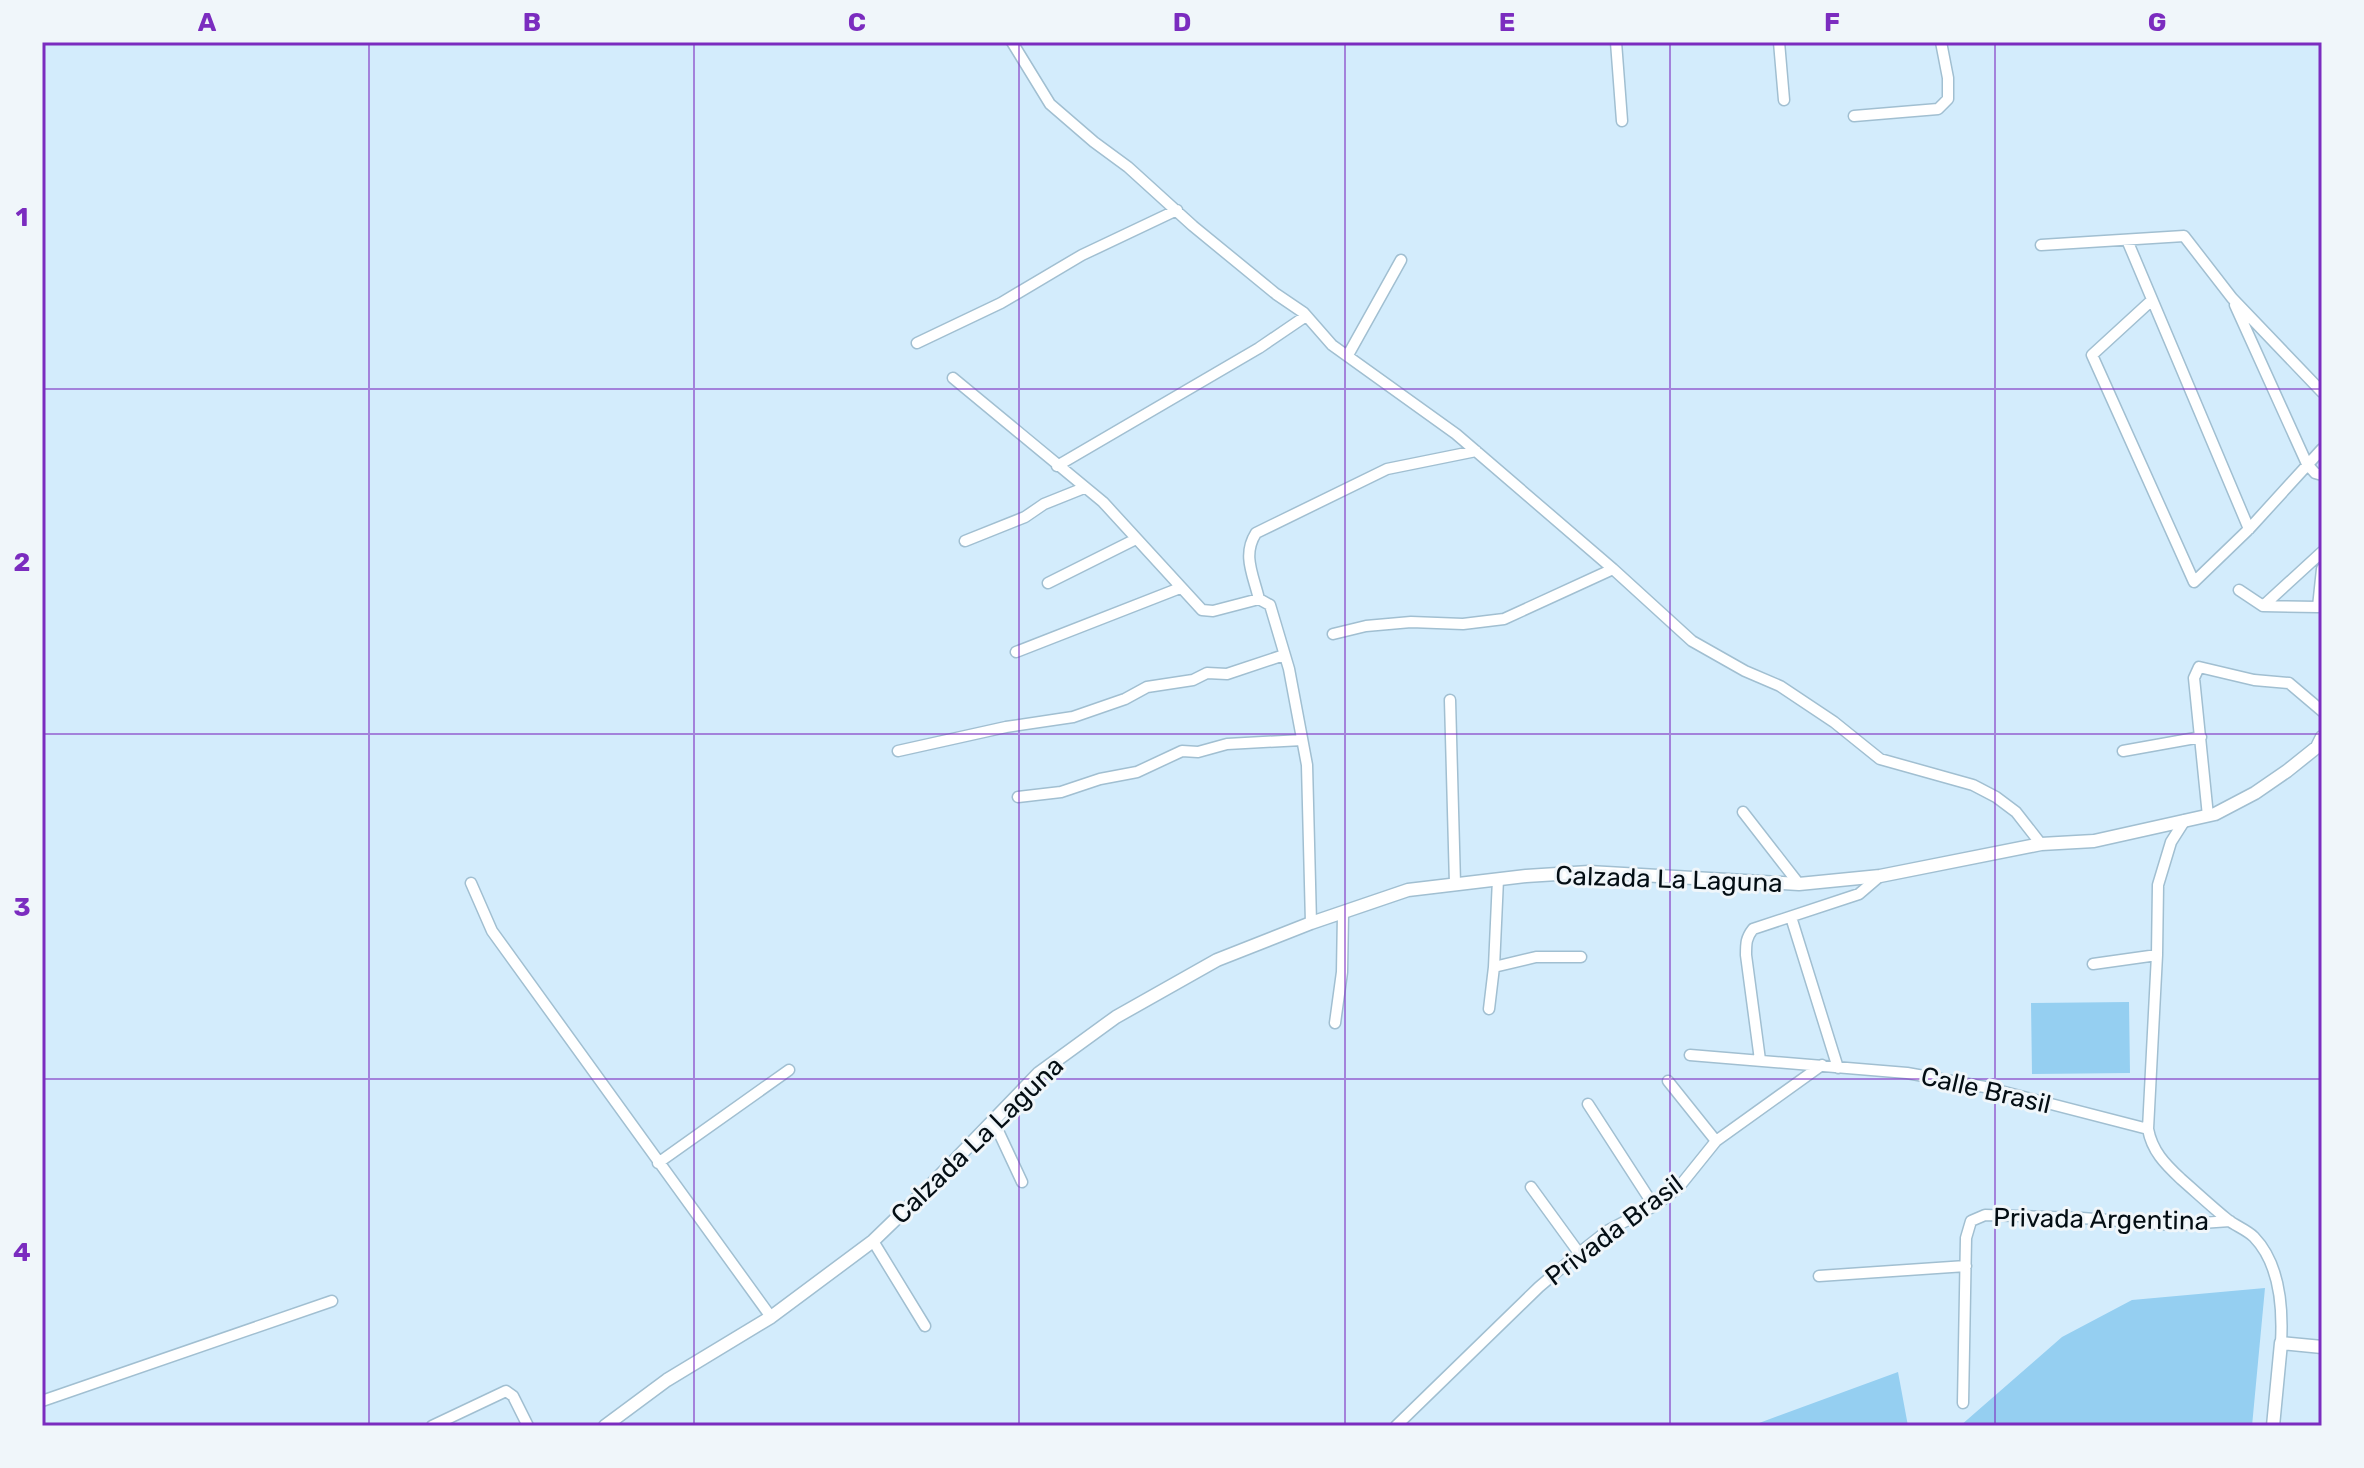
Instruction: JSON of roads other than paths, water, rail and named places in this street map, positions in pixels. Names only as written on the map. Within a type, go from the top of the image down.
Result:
[{"type":"street","points":[[1012,42],[1050,104],[1193,226],[1306,316],[1332,345],[1476,451],[1692,641],[1745,671],[1780,686],[1834,722],[1880,759],[1973,785],[1996,797],[2016,812],[2041,844]]},
{"type":"street","points":[[1616,42],[1622,121]]},
{"type":"street","points":[[1779,42],[1784,100]]},
{"type":"street","points":[[1854,116],[1938,109],[1948,99],[1948,78],[1941,42]]},
{"type":"street","points":[[917,343],[1001,303],[1082,255],[1177,210]]},
{"type":"street","points":[[2041,245],[2184,236],[2232,298],[2322,392]]},
{"type":"street","points":[[2127,240],[2249,529]]},
{"type":"street","points":[[1348,355],[1401,260]]},
{"type":"street","points":[[2232,298],[2307,464],[2315,473],[2322,475]]},
{"type":"street","points":[[2152,300],[2092,355],[2194,582],[2249,529],[2322,449]]},
{"type":"street","points":[[1057,466],[1259,348],[1306,316]]},
{"type":"street","points":[[953,378],[1103,502],[1202,610],[1213,611],[1259,599],[1270,605],[1307,765],[1311,923]]},
{"type":"street","points":[[1259,599],[1248,545],[1256,533],[1387,469],[1476,451]]},
{"type":"street","points":[[965,541],[1025,517],[1044,504],[1084,488]]},
{"type":"street","points":[[1048,583],[1136,539]]},
{"type":"street","points":[[2263,606],[2322,552]]},
{"type":"street","points":[[1333,634],[1366,626],[1411,622],[1463,624],[1504,619],[1613,569]]},
{"type":"street","points":[[2239,590],[2263,606],[2318,607],[2322,569]]},
{"type":"street","points":[[1016,652],[1180,588]]},
{"type":"street","points":[[898,751],[1006,727],[1073,717],[1125,699],[1147,687],[1193,680],[1207,673],[1227,674],[1284,655]]},
{"type":"street","points":[[2208,816],[2194,678],[2199,667],[2254,680],[2289,683],[2322,711]]},
{"type":"street","points":[[1450,700],[1455,884]]},
{"type":"street","points":[[2123,751],[2201,737]]},
{"type":"street","name":"Calzada La Laguna","points":[[605,1426],[667,1380],[771,1317],[873,1241],[1039,1073],[1116,1017],[1217,960],[1408,890],[1589,872],[1799,884],[1880,876],[2041,844],[2094,841],[2208,816],[2255,793],[2287,771],[2317,747],[2322,737]]},
{"type":"street","points":[[1018,797],[1061,792],[1100,779],[1137,772],[1182,751],[1198,752],[1227,744],[1302,740]]},
{"type":"street","points":[[1743,812],[1799,884]]},
{"type":"street","points":[[2185,820],[2171,842],[2158,885],[2148,1129],[2151,1144],[2164,1164],[2230,1221],[2254,1237],[2272,1265],[2280,1295],[2282,1321],[2273,1426]]},
{"type":"street","points":[[1760,1060],[1746,941],[1753,929],[1859,894],[1880,876]]},
{"type":"street","points":[[1489,1009],[1498,879]]},
{"type":"street","points":[[471,883],[492,931],[771,1317]]},
{"type":"street","points":[[1335,1023],[1342,972],[1343,913]]},
{"type":"street","points":[[1791,917],[1838,1068]]},
{"type":"street","points":[[2093,964],[2157,955]]},
{"type":"street","points":[[1494,967],[1536,957],[1581,957]]},
{"type":"street","name":"Calle Brasil","points":[[1690,1055],[1907,1073],[1985,1087],[2148,1129]]},
{"type":"street","name":"Privada Brasil","points":[[1396,1426],[1539,1287],[1579,1253],[1607,1231],[1654,1206],[1679,1187],[1716,1141],[1822,1065]]},
{"type":"street","points":[[658,1163],[789,1070]]},
{"type":"street","points":[[1668,1081],[1716,1141]]},
{"type":"street","points":[[1588,1104],[1654,1206]]},
{"type":"street","points":[[993,1120],[1022,1182]]},
{"type":"street","points":[[1531,1187],[1579,1253]]},
{"type":"street","name":"Privada Argentina","points":[[1966,1266],[1966,1238],[1973,1220],[1985,1215],[2173,1225],[2230,1221]]},
{"type":"street","points":[[873,1241],[925,1326]]},
{"type":"street","points":[[1819,1276],[1966,1266],[1963,1403]]},
{"type":"street","points":[[42,1401],[332,1301]]},
{"type":"street","points":[[2281,1343],[2322,1347]]},
{"type":"street","points":[[432,1426],[506,1391],[513,1396],[528,1426]]}]
